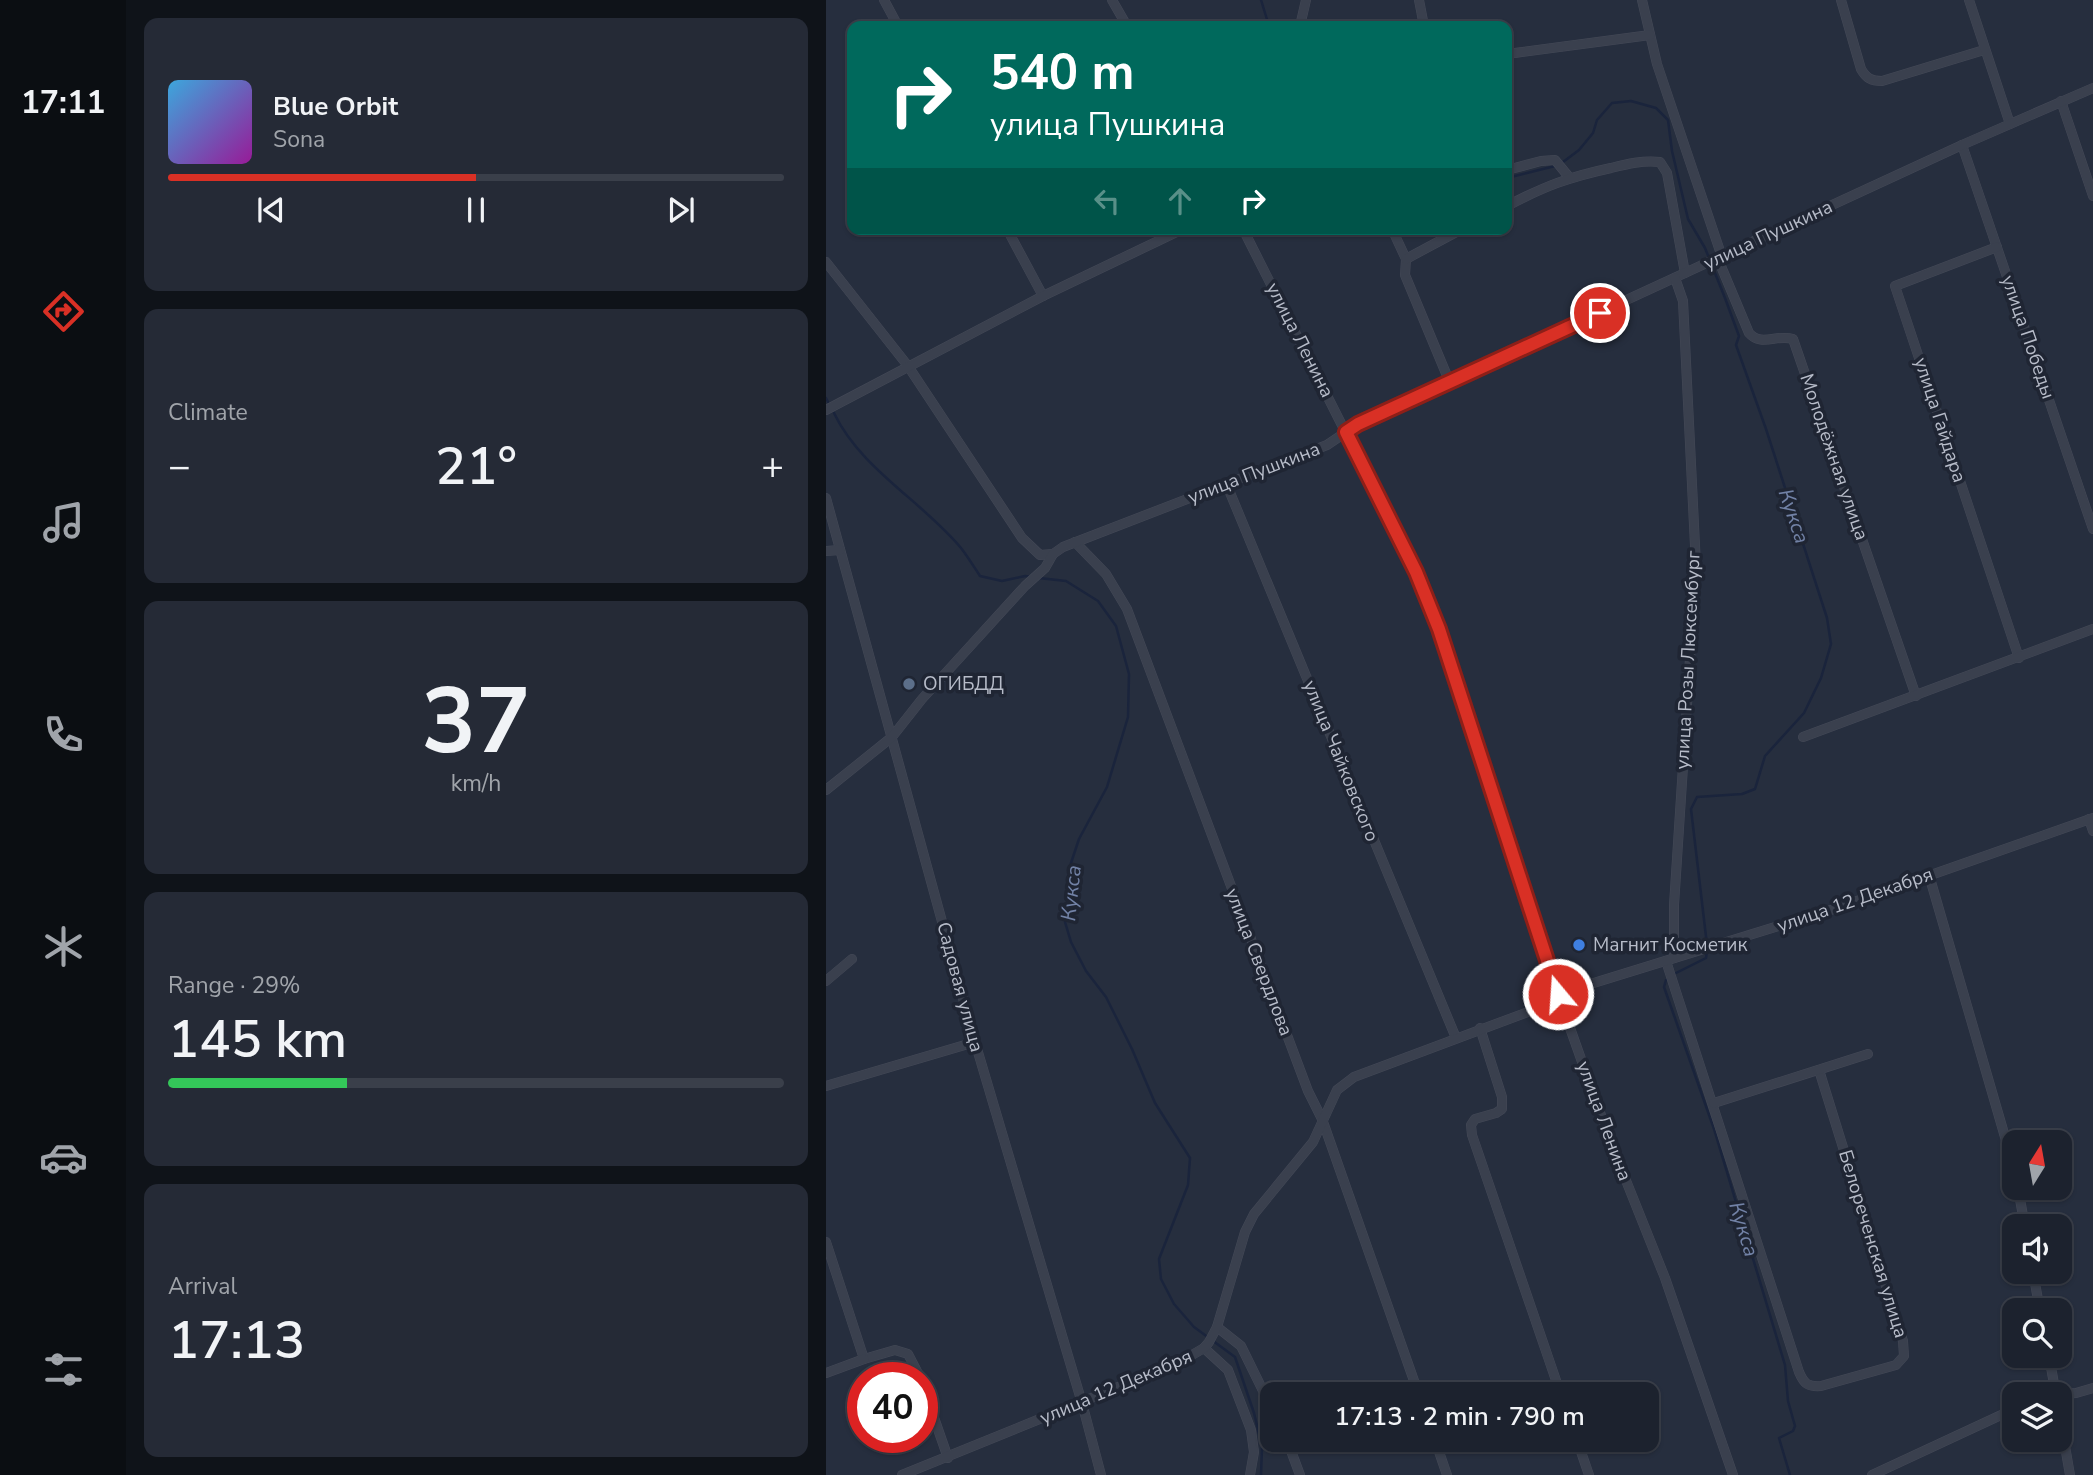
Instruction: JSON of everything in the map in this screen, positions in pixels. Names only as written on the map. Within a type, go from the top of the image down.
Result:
[{"type":"street","points":[[884,0],[895,21]]},
{"type":"street","points":[[1112,0],[1124,21]]},
{"type":"street","points":[[1301,21],[1306,0]]},
{"type":"street","points":[[1419,0],[1423,21]]},
{"type":"street","points":[[1643,0],[1657,64],[1715,261]]},
{"type":"street","points":[[1842,0],[1861,69],[1865,76],[1873,81],[1882,81],[1984,50]]},
{"type":"street","points":[[1969,0],[2010,124]]},
{"type":"street","points":[[1512,53],[1650,35]]},
{"type":"street","name":"улица Пушкина","points":[[1053,554],[1074,542],[1327,445],[1358,424],[1962,145],[2093,88]]},
{"type":"street","points":[[2061,101],[2093,196]]},
{"type":"street","name":"улица Победы","points":[[1962,145],[2093,529]]},
{"type":"street","points":[[1512,169],[1555,160],[1569,177]]},
{"type":"street","points":[[1512,204],[1569,177],[1645,160],[1660,162],[1667,173],[1685,273]]},
{"type":"street","points":[[1010,235],[1043,296]]},
{"type":"street","points":[[826,410],[1043,296],[1170,235]]},
{"type":"street","name":"улица Ленина","points":[[1246,235],[1416,572],[1439,629],[1558,994],[1609,1138],[1665,1278],[1733,1475]]},
{"type":"street","points":[[1395,235],[1406,258],[1405,275],[1450,383]]},
{"type":"street","points":[[1406,258],[1450,235]]},
{"type":"street","name":"улица Гайдара","points":[[1997,247],[1895,286],[2019,658]]},
{"type":"street","name":"Молодёжная улица","points":[[1715,261],[1749,333],[1762,341],[1784,337],[1793,340],[1916,696]]},
{"type":"street","points":[[826,262],[908,366],[1022,538],[1040,555],[1053,554]]},
{"type":"street","name":"улица Розы Люксембург","points":[[1670,960],[1696,566],[1683,301],[1675,278]]},
{"type":"street","name":"улица Чайковского","points":[[1226,483],[1456,1038]]},
{"type":"street","name":"Садовая улица","points":[[826,498],[975,1042],[1101,1475]]},
{"type":"street","name":"улица Свердлова","points":[[1074,542],[1106,575],[1126,609],[1308,1091],[1322,1119],[1414,1382]]},
{"type":"street","points":[[826,551],[840,550]]},
{"type":"street","points":[[826,790],[892,737],[922,699],[1025,586],[1045,568],[1053,554]]},
{"type":"street","points":[[1802,737],[2093,629]]},
{"type":"street","points":[[2091,818],[2093,831]]},
{"type":"street","name":"улица 12 Декабря","points":[[902,1475],[1180,1362],[1211,1338],[1254,1214],[1313,1142],[1337,1090],[1354,1077],[1544,1006],[1558,994],[1720,946],[2091,818]]},
{"type":"street","points":[[1929,875],[2003,1130]]},
{"type":"street","points":[[826,981],[852,959]]},
{"type":"street","name":"Белореченская улица","points":[[1670,960],[1803,1382],[1811,1387],[1896,1365],[1904,1356],[1903,1341],[1819,1070]]},
{"type":"street","points":[[1480,1028],[1502,1097],[1502,1108],[1496,1113],[1475,1119],[1471,1125],[1472,1135],[1557,1382]]},
{"type":"street","points":[[826,1086],[975,1042]]},
{"type":"street","points":[[1714,1103],[1868,1054]]},
{"type":"street","points":[[826,1242],[864,1359]]},
{"type":"street","points":[[1211,1338],[1241,1346],[1260,1385]]},
{"type":"street","points":[[1211,1338],[1228,1370],[1251,1430],[1254,1452],[1250,1475]]},
{"type":"street","points":[[826,1373],[895,1350],[908,1354],[912,1362]]},
{"type":"street","points":[[2072,1393],[2093,1388]]},
{"type":"street","points":[[1872,1475],[2002,1415]]},
{"type":"street","points":[[938,1429],[948,1458]]},
{"type":"street","points":[[1291,1452],[1300,1475]]},
{"type":"street","points":[[1439,1452],[1447,1475]]},
{"type":"street","points":[[1581,1452],[1589,1475]]},
{"type":"street","points":[[2066,1452],[2070,1475]]},
{"type":"waterway","name":"Кукса","points":[[1261,0],[1267,21]]},
{"type":"waterway","name":"Кукса","points":[[1563,162],[1579,150],[1593,133],[1597,120],[1612,103],[1631,101],[1656,108],[1668,120],[1672,151],[1688,219],[1705,248],[1739,336],[1736,345],[1827,618],[1831,644],[1821,678],[1804,713],[1765,756],[1755,789],[1742,794],[1697,797],[1691,809],[1707,945]]},
{"type":"waterway","name":"Кукса","points":[[1512,177],[1555,166]]},
{"type":"waterway","name":"Кукса","points":[[826,398],[828,402]]},
{"type":"waterway","name":"Кукса","points":[[834,413],[859,451],[946,531],[980,576],[1002,581],[1032,577]]},
{"type":"waterway","name":"Кукса","points":[[1039,578],[1066,581],[1098,601],[1116,626],[1129,674],[1128,717],[1107,787],[1079,839],[1071,863],[1071,895],[1065,922],[1071,942],[1086,971],[1106,997],[1155,1103],[1190,1158],[1188,1185],[1159,1259],[1161,1279],[1174,1304],[1194,1327],[1235,1357],[1254,1413],[1262,1447],[1261,1475]]},
{"type":"waterway","name":"Кукса","points":[[1674,974],[1706,958],[1707,951]]},
{"type":"waterway","name":"Кукса","points":[[1666,980],[1664,987],[1714,1129],[1785,1365],[1788,1401],[1795,1426],[1793,1431],[1779,1438],[1790,1475]]},
{"type":"place","name":"ОГИБДД","points":[[909,684]]},
{"type":"place","name":"Магнит Косметик","points":[[1579,945]]},
{"type":"route","points":[[1558,994],[1439,629],[1416,572],[1346,432],[1358,424],[1600,313]]}]
